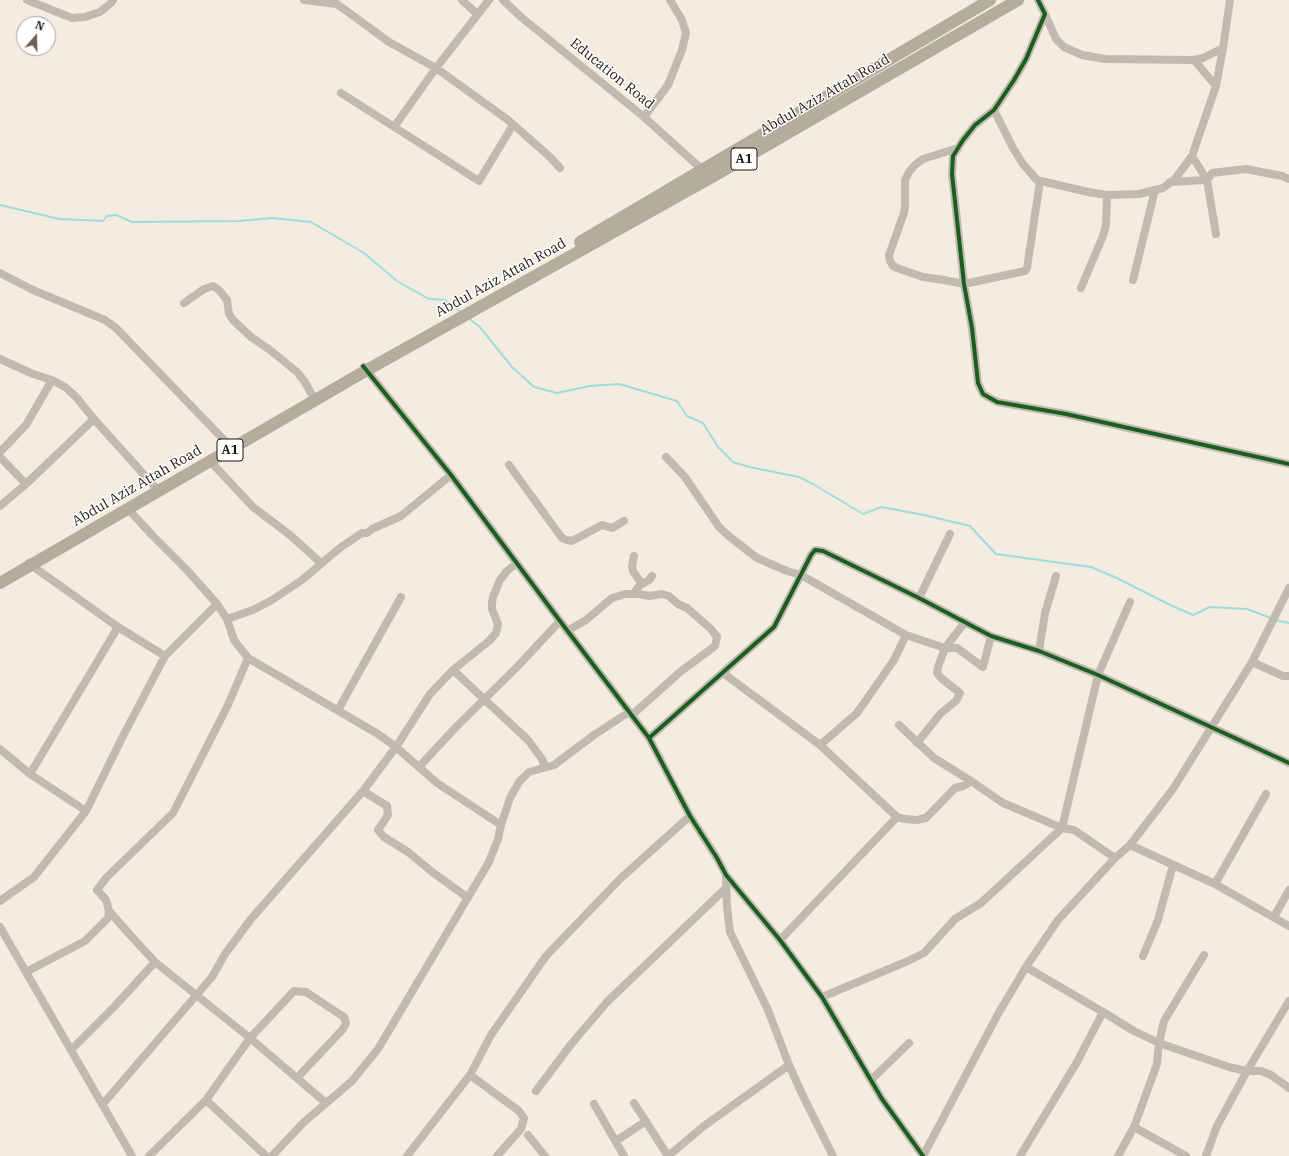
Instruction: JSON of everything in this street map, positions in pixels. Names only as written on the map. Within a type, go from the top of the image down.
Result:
[{"type":"highway","name":"Abdul Aziz Attah Road","points":[[707,174],[990,0]]},
{"type":"highway","name":"Abdul Aziz Attah Road","points":[[0,583],[29,563],[155,486],[228,444],[1018,0]]},
{"type":"highway","name":"Abdul Aziz Attah Road","points":[[0,576],[29,563],[128,509],[365,368]]},
{"type":"street","points":[[27,0],[72,18],[85,17],[100,12],[111,4],[113,0]]},
{"type":"street","points":[[304,0],[336,2],[389,42],[436,68],[513,125],[549,156],[560,168]]},
{"type":"street","points":[[462,0],[477,14]]},
{"type":"street","points":[[394,127],[436,68],[489,0]]},
{"type":"street","name":"Education Road","points":[[503,0],[521,17],[644,117],[707,174]]},
{"type":"street","points":[[644,117],[668,85],[682,50],[686,33],[682,20],[670,0]]},
{"type":"street","points":[[1038,0],[1056,39],[1064,47],[1082,55],[1105,59],[1194,60],[1203,58],[1223,48]]},
{"type":"street","points":[[994,110],[1013,148],[1034,178],[1040,181],[1107,195],[1139,194],[1163,188],[1175,179],[1192,156],[1216,86],[1230,0]]},
{"type":"street","points":[[1045,14],[1026,59],[994,110],[975,125],[953,156],[952,174],[964,284],[972,328],[978,383],[982,394],[997,402],[1066,414],[1289,464]]},
{"type":"street","points":[[1194,60],[1216,86]]},
{"type":"street","points":[[341,92],[479,181],[513,125]]},
{"type":"street","points":[[958,148],[923,160],[914,165],[909,172],[905,180],[904,213],[889,255],[890,261],[894,266],[923,277],[964,284],[1021,272],[1027,268],[1040,181]]},
{"type":"street","points":[[1192,156],[1207,180],[1216,234]]},
{"type":"street","points":[[1207,180],[1212,173],[1246,168],[1289,179]]},
{"type":"street","points":[[1170,182],[1207,180]]},
{"type":"street","points":[[1134,280],[1155,190]]},
{"type":"street","points":[[1081,288],[1103,236],[1106,225],[1107,195]]},
{"type":"street","points":[[0,273],[33,290],[105,320],[126,338],[228,444]]},
{"type":"street","points":[[184,303],[204,289],[213,286],[219,290],[227,300],[229,314],[233,320],[251,337],[297,372],[305,382],[312,396]]},
{"type":"street","points":[[0,359],[32,374],[52,380],[65,387],[76,397],[155,486]]},
{"type":"street","points":[[365,368],[451,474],[560,622],[649,738],[690,816],[726,875],[780,940],[822,997],[882,1099],[923,1156],[998,1014],[1026,968],[1058,920],[1114,858],[1130,845],[1173,789],[1252,662],[1289,588]]},
{"type":"street","points":[[0,452],[26,425],[52,380]]},
{"type":"street","points":[[0,506],[26,484],[94,419]]},
{"type":"street","points":[[0,457],[26,484]]},
{"type":"street","points":[[666,457],[685,477],[719,527],[757,558],[786,571],[801,575],[906,635],[945,648],[957,648],[983,667],[991,636]]},
{"type":"street","points":[[210,461],[253,507],[321,563]]},
{"type":"street","points":[[509,465],[562,538],[572,541],[602,525],[612,528],[624,521]]},
{"type":"street","points":[[227,619],[254,610],[272,600],[302,580],[321,563],[362,532],[367,533],[372,529],[401,516],[451,474]]},
{"type":"street","points":[[128,509],[186,569],[217,604],[227,619],[234,640],[248,658],[338,710],[396,747],[437,783],[501,825]]},
{"type":"street","points":[[919,598],[950,534]]},
{"type":"street","points":[[649,738],[774,628],[811,555],[815,550],[823,551],[919,598],[991,636],[1039,651],[1098,675],[1289,763]]},
{"type":"street","points":[[634,556],[632,566],[633,571],[642,584]]},
{"type":"street","points":[[29,563],[118,627],[166,656]]},
{"type":"street","points":[[103,1104],[212,977],[225,954],[251,919],[363,791],[396,747],[430,694],[453,670],[489,641],[496,633],[498,624],[492,610],[493,597],[500,580],[507,571],[517,563]]},
{"type":"street","points":[[633,594],[652,576]]},
{"type":"street","points":[[1039,651],[1045,613],[1056,576]]},
{"type":"street","points":[[272,1156],[304,1122],[352,1080],[378,1049],[489,862],[498,839],[510,798],[519,782],[529,772],[554,764],[594,735],[630,714],[680,672],[715,646],[717,638],[711,629],[687,608],[678,604],[669,596],[662,594],[649,596],[625,594],[612,598],[586,620],[567,631]]},
{"type":"street","points":[[338,710],[401,597]]},
{"type":"street","points":[[822,997],[908,961],[924,952],[955,919],[981,903],[1062,828],[1098,675],[1130,602]]},
{"type":"street","points":[[0,902],[34,877],[86,811],[123,736],[166,656],[217,604]]},
{"type":"street","points":[[419,767],[456,727],[560,622]]},
{"type":"street","points":[[917,743],[941,713],[956,701],[960,694],[937,673],[945,648],[965,622]]},
{"type":"street","points":[[30,774],[118,627]]},
{"type":"street","points":[[820,746],[857,713],[894,660],[906,635]]},
{"type":"street","points":[[26,972],[85,941],[108,918],[109,911],[106,900],[97,890],[106,878],[173,813],[228,705],[248,658]]},
{"type":"street","points":[[1252,662],[1283,676],[1289,676]]},
{"type":"street","points":[[453,670],[528,740],[542,759],[545,767]]},
{"type":"street","points":[[723,673],[820,746],[897,817],[917,820],[926,818],[955,788],[963,786],[971,781]]},
{"type":"street","points":[[899,725],[934,758],[1003,803],[1062,828],[1074,830],[1114,858]]},
{"type":"street","points":[[0,749],[30,774],[86,811]]},
{"type":"street","points":[[363,791],[387,806],[388,815],[378,830],[384,837],[408,852],[430,871],[468,898]]},
{"type":"street","points":[[1215,884],[1266,794]]},
{"type":"street","points":[[412,1154],[470,1075],[491,1034],[546,956],[621,878],[690,816]]},
{"type":"street","points":[[780,940],[897,817]]},
{"type":"street","points":[[1130,845],[1215,884],[1289,926]]},
{"type":"street","points":[[1143,956],[1158,920],[1173,865]]},
{"type":"street","points":[[726,875],[728,921],[730,932],[768,1010],[789,1065],[833,1156]]},
{"type":"street","points":[[536,1091],[572,1043],[607,1002],[726,888]]},
{"type":"street","points":[[1274,917],[1289,890]]},
{"type":"street","points":[[109,911],[155,962],[250,1038],[326,1102]]},
{"type":"street","points":[[0,927],[132,1156]]},
{"type":"street","points":[[1118,1156],[1134,1127],[1156,1064],[1164,1021],[1204,955]]},
{"type":"street","points":[[71,1050],[114,1007],[155,962]]},
{"type":"street","points":[[1026,968],[1134,1031],[1159,1043],[1229,1067],[1248,1071],[1261,1071],[1272,1075],[1289,1088]]},
{"type":"street","points":[[149,1156],[206,1100],[250,1038],[294,991],[306,992],[344,1017],[346,1023],[343,1029],[297,1078]]},
{"type":"street","points":[[1206,1156],[1218,1126],[1289,1001]]},
{"type":"street","points":[[1020,1156],[1077,1062],[1103,1012]]},
{"type":"street","points":[[870,1080],[909,1043]]},
{"type":"street","points":[[634,1103],[668,1156],[704,1126],[789,1065]]},
{"type":"street","points":[[470,1075],[519,1111],[524,1118],[521,1129],[497,1156]]},
{"type":"street","points":[[206,1100],[266,1156]]},
{"type":"street","points":[[594,1104],[624,1156]]},
{"type":"street","points":[[616,1141],[646,1121]]},
{"type":"street","points":[[1134,1127],[1186,1156]]},
{"type":"street","points":[[528,1135],[545,1156]]},
{"type":"waterway","points":[[0,205],[59,219],[103,221],[107,216],[116,215],[132,222],[239,221],[272,218],[311,222],[364,253],[397,281],[429,299],[445,300],[462,313]]},
{"type":"waterway","points":[[468,318],[479,326],[512,367],[534,387],[557,393],[590,386],[619,384],[677,401],[687,416],[703,423],[718,447],[733,462],[749,467],[799,477],[863,514],[881,507],[970,526],[996,554],[1091,567],[1193,615],[1210,607],[1247,609],[1271,618]]},
{"type":"waterway","points":[[1275,620],[1289,623]]},
{"type":"cycle path","points":[[1038,0],[1045,14],[1026,59],[994,110],[975,125],[953,156],[952,174],[964,284],[972,328],[978,383],[983,394],[997,402],[1066,414],[1289,464]]},
{"type":"cycle path","points":[[363,366],[451,475],[649,738],[690,816],[726,875],[780,940],[822,997],[882,1099],[923,1156]]},
{"type":"cycle path","points":[[649,738],[774,627],[815,550],[823,551],[919,598],[991,636],[1039,651],[1098,675],[1289,763]]}]
